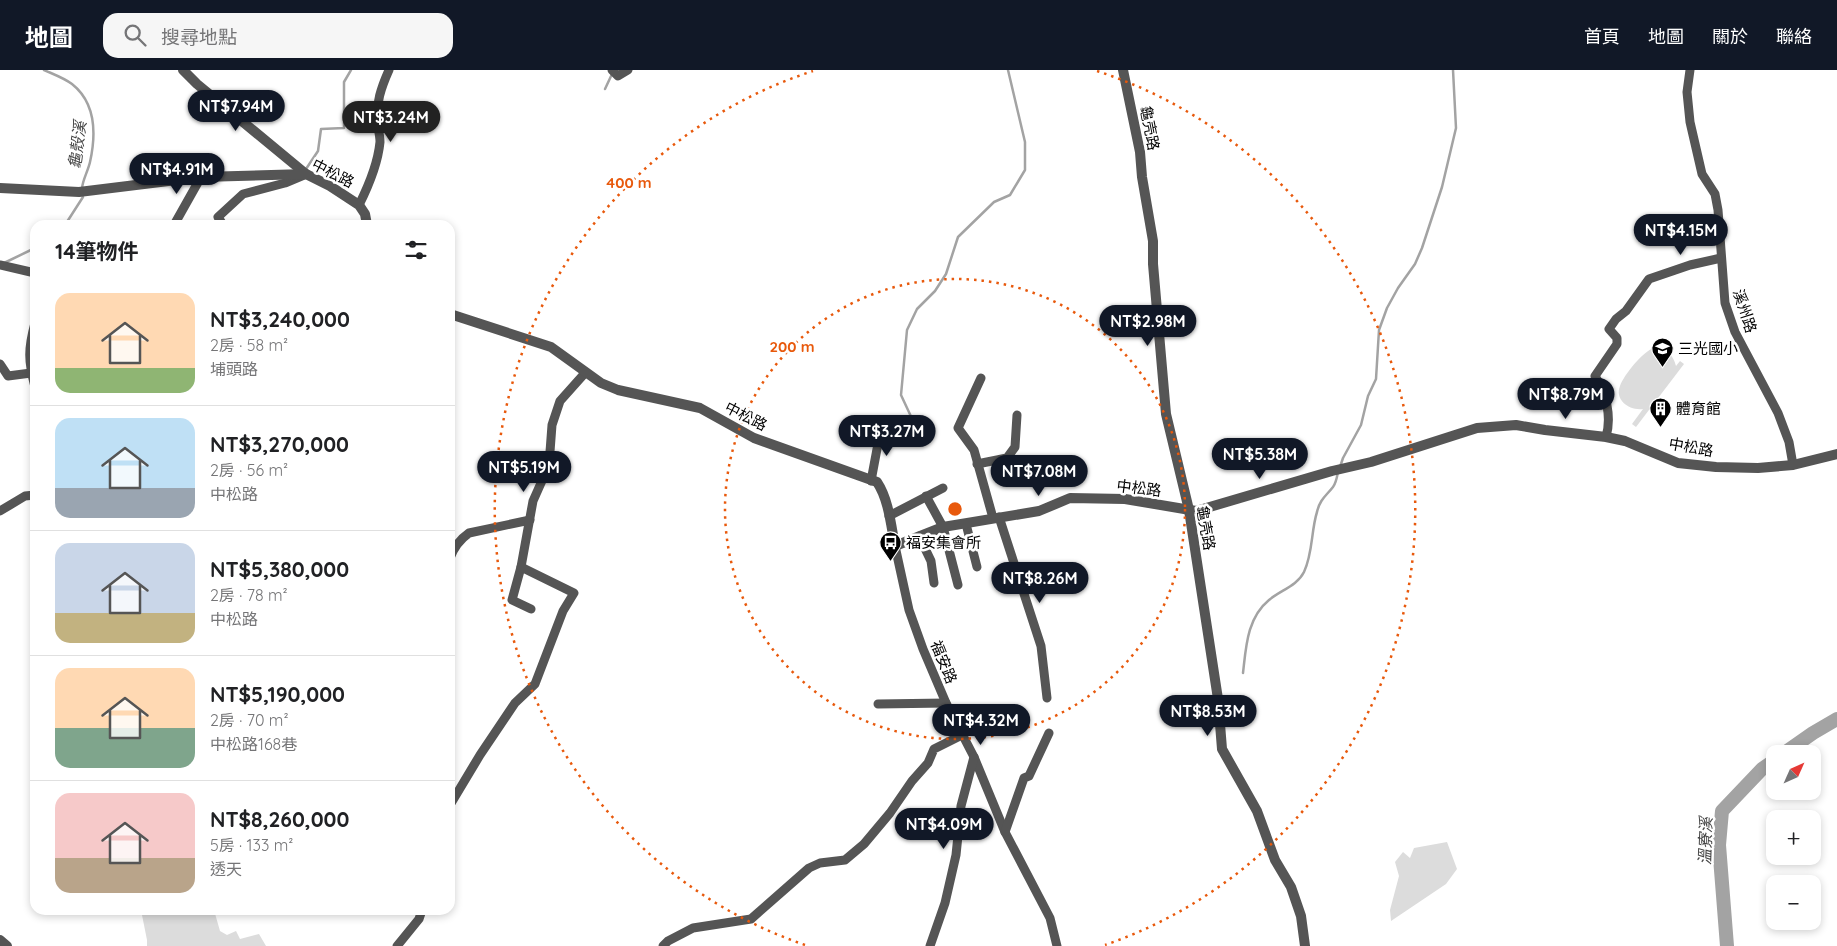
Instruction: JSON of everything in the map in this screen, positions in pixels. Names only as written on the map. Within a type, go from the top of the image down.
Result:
[{"type":"street","points":[[182,70],[306,174],[285,183],[243,194],[218,217],[220,220]]},
{"type":"street","points":[[359,205],[368,188],[378,152],[380,140],[377,122],[377,101],[389,70]]},
{"type":"street","points":[[612,70],[618,76],[628,70]]},
{"type":"street","name":"龜壳路","points":[[1123,70],[1140,152],[1142,178],[1153,240],[1153,264],[1166,414],[1189,510],[1218,699],[1222,749],[1257,811],[1275,860],[1291,887],[1301,916],[1306,946]]},
{"type":"street","name":"溪州路","points":[[1690,70],[1687,92],[1690,122],[1702,174],[1715,194],[1725,303],[1735,332],[1778,413],[1789,442],[1793,465]]},
{"type":"street","name":"中松路","points":[[0,188],[79,192],[202,177],[306,174],[330,186],[359,205],[365,214],[366,220]]},
{"type":"street","points":[[177,220],[202,177]]},
{"type":"street","points":[[1606,437],[1608,428],[1607,402],[1595,376],[1617,344],[1617,338],[1609,329],[1616,319],[1626,311],[1649,279],[1690,265],[1721,258]]},
{"type":"street","points":[[0,265],[30,271]]},
{"type":"street","name":"中松路","points":[[455,316],[551,347],[585,374],[600,383],[618,390],[700,408],[754,438],[871,480]]},
{"type":"street","points":[[30,346],[30,366]]},
{"type":"street","points":[[0,364],[8,376],[30,373]]},
{"type":"street","points":[[531,608],[512,600],[521,567],[533,501],[549,465],[552,425],[560,401],[585,374]]},
{"type":"street","points":[[981,378],[958,428],[974,450],[977,464],[1041,646],[1047,698]]},
{"type":"street","points":[[977,464],[1007,458],[1015,447],[1017,415]]},
{"type":"street","name":"中松路","points":[[895,546],[943,527],[1039,510],[1070,498],[1125,499],[1196,511],[1215,507],[1332,471],[1372,462],[1477,428],[1516,425],[1606,437],[1625,442],[1678,463],[1716,467],[1758,468],[1793,465],[1837,454]]},
{"type":"street","points":[[882,427],[871,480],[877,482],[881,488],[895,546]]},
{"type":"street","points":[[889,516],[943,488]]},
{"type":"street","points":[[0,511],[25,496],[30,496]]},
{"type":"street","points":[[926,496],[943,527],[958,585]]},
{"type":"street","points":[[455,546],[460,539],[469,533],[530,520]]},
{"type":"street","points":[[966,524],[977,568]]},
{"type":"street","points":[[919,536],[931,561],[934,583]]},
{"type":"street","name":"福安路","points":[[895,546],[909,610],[946,703],[974,757],[1006,832],[1050,918],[1057,946]]},
{"type":"street","points":[[455,797],[480,754],[515,703],[535,684],[563,611],[574,593],[521,567]]},
{"type":"street","points":[[878,704],[946,703]]},
{"type":"street","points":[[1006,832],[1024,778],[1029,776],[1049,733]]},
{"type":"street","points":[[664,946],[668,941],[694,928],[751,919],[809,868],[820,863],[845,860],[864,844],[890,813],[912,781],[928,763],[934,749],[962,735]]},
{"type":"street","points":[[930,946],[945,903],[956,855],[961,806],[974,757]]},
{"type":"street","points":[[397,946],[420,915]]},
{"type":"street","points":[[0,940],[7,946]]},
{"type":"shaded area","points":[[1654,348],[1668,352],[1676,366],[1680,361],[1684,364],[1636,427],[1632,424],[1643,409],[1633,408],[1624,404],[1619,396],[1620,386],[1634,364]]},
{"type":"shaded area","points":[[1447,842],[1457,869],[1446,884],[1391,921],[1390,910],[1399,876],[1395,862],[1403,852],[1410,858],[1414,848]]},
{"type":"shaded area","points":[[142,915],[215,915],[220,931],[227,935],[236,931],[240,939],[259,934],[266,946],[147,946]]},
{"type":"waterway","name":"龜殼溪","points":[[44,70],[72,84],[86,100],[90,110],[93,130],[92,152],[82,188]]},
{"type":"waterway","points":[[306,169],[318,151],[321,129],[344,128],[344,82],[351,70]]},
{"type":"waterway","points":[[921,438],[901,395],[907,330],[917,309],[935,291],[946,274],[958,237],[994,202],[1010,195],[1025,170],[1025,142],[1008,70]]},
{"type":"waterway","points":[[1340,467],[1361,425],[1368,396],[1376,379],[1379,330],[1387,308],[1415,264],[1442,187],[1456,128],[1453,70]]},
{"type":"waterway","points":[[605,89],[612,74]]},
{"type":"waterway","points":[[68,220],[83,197],[82,193]]},
{"type":"waterway","points":[[4,263],[30,250]]},
{"type":"waterway","points":[[1243,673],[1249,634],[1256,615],[1269,600],[1297,581],[1304,572],[1309,557],[1318,508],[1334,485],[1338,472]]},
{"type":"waterway","name":"溫寮溪","points":[[1796,745],[1837,719]]},
{"type":"waterway","name":"溫寮溪","points":[[1727,946],[1719,845],[1722,811],[1766,766]]},
{"type":"place","name":"三光國小","points":[[1662,367]]},
{"type":"place","name":"體育館","points":[[1660,427]]},
{"type":"place","name":"福安集會所","points":[[890,561]]}]
